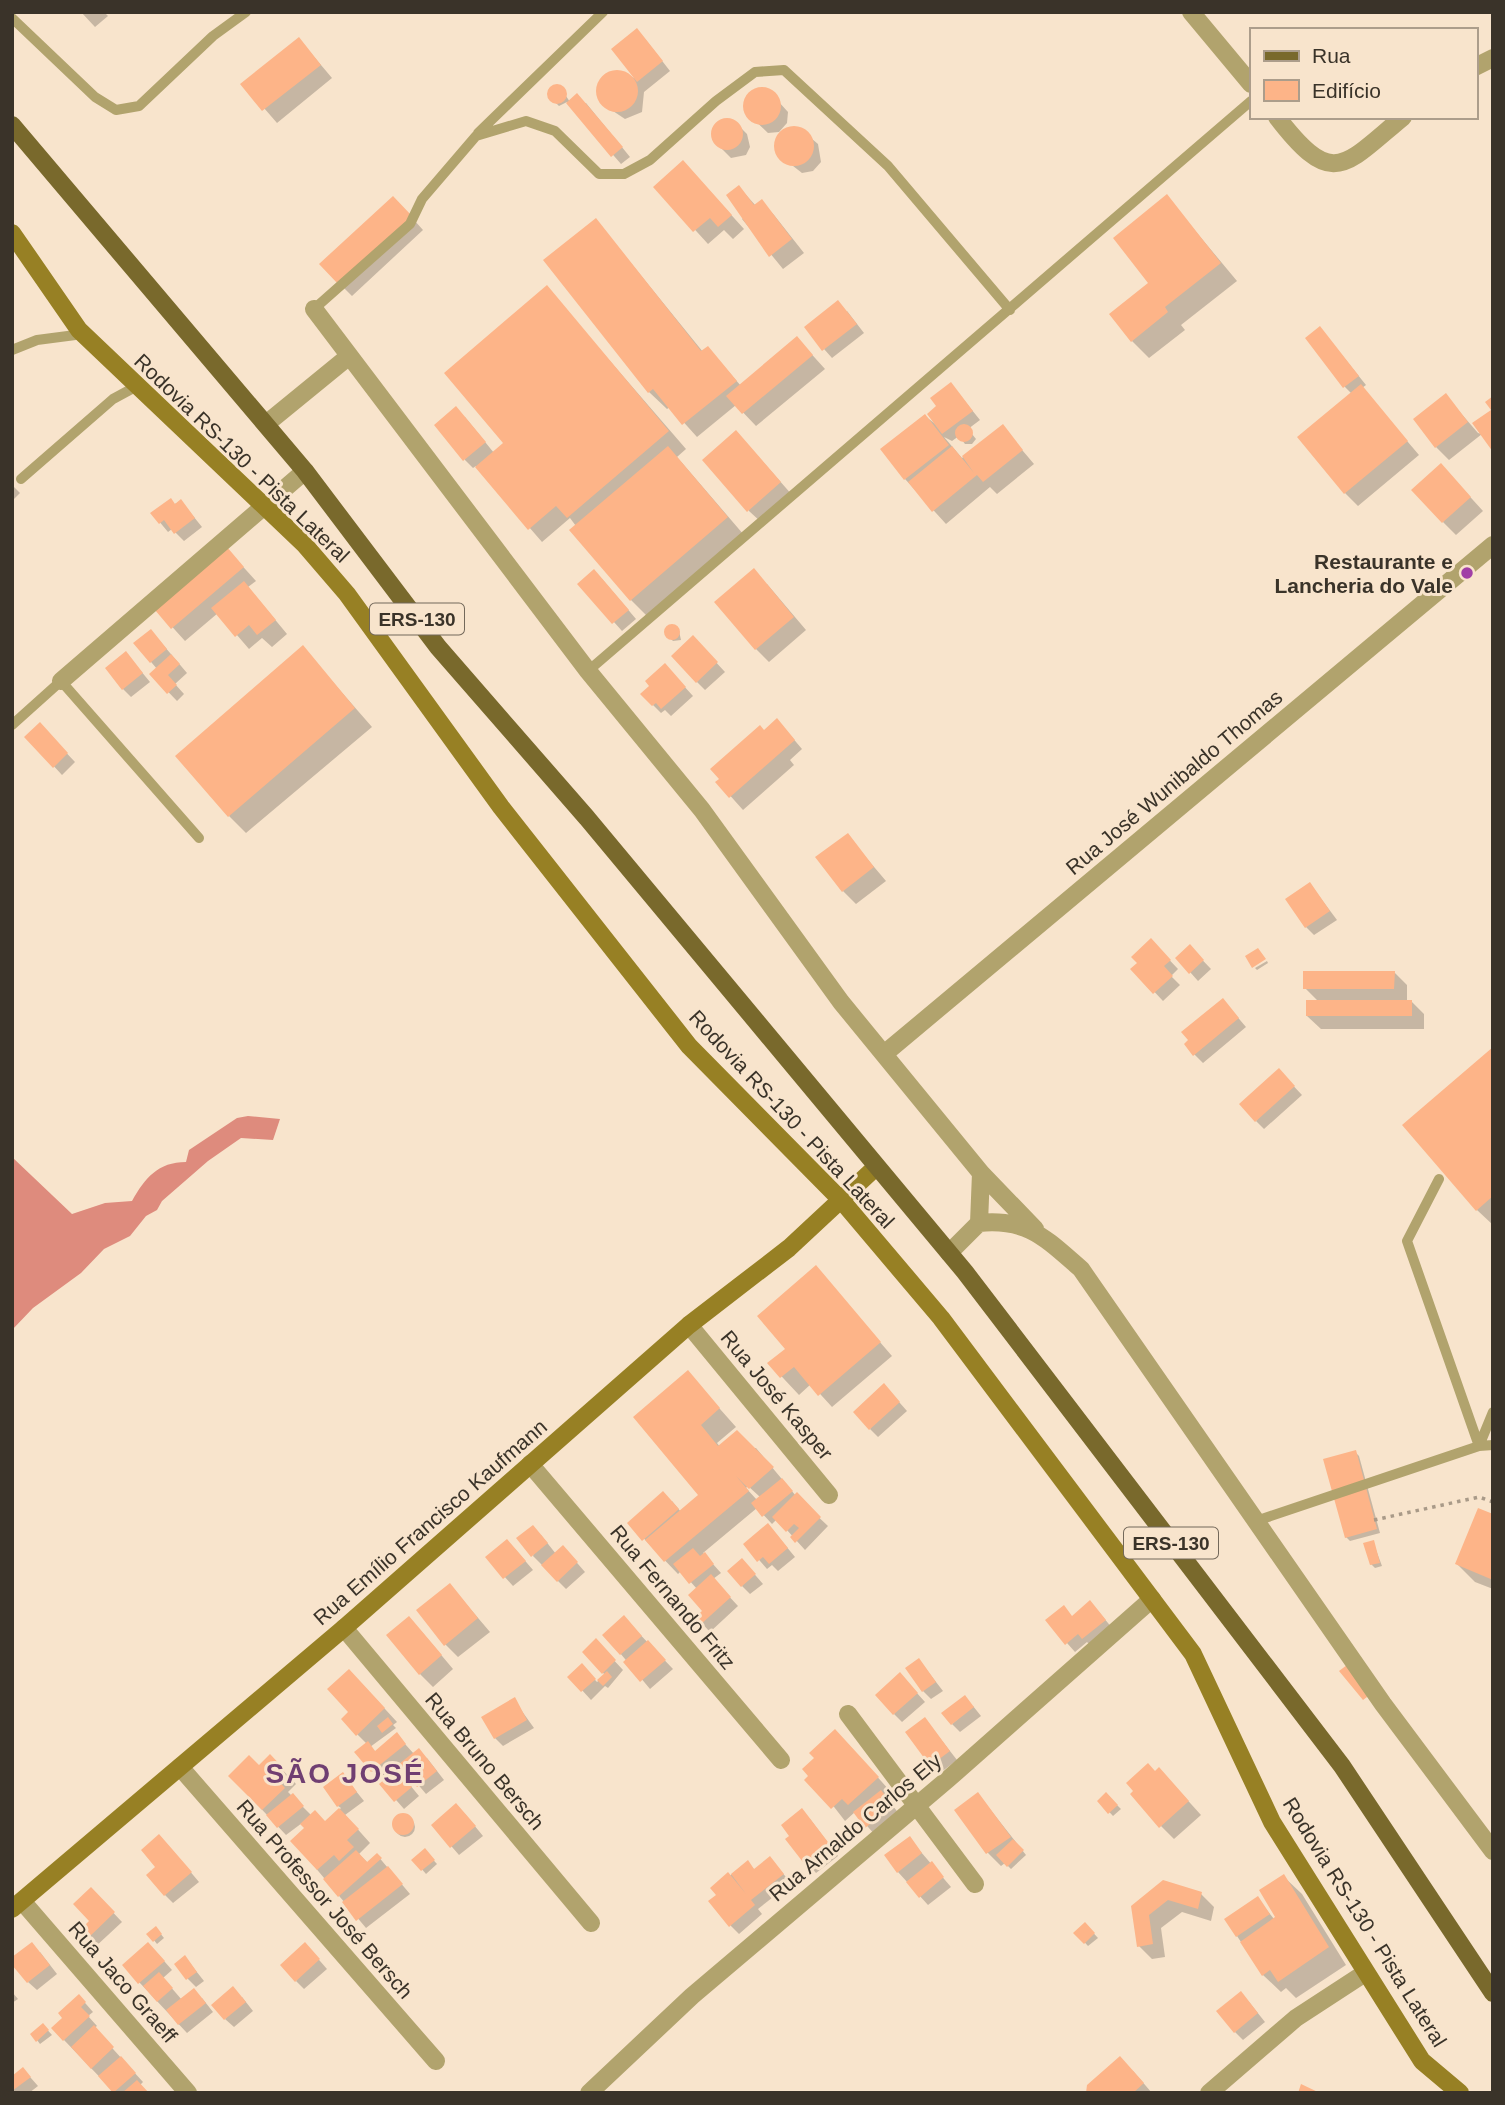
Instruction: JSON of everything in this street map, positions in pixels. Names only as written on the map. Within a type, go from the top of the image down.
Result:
[{"type":"main road","name":"ERS-130","points":[[12,125],[305,471],[438,647],[587,818],[949,1253],[1342,1766],[1493,1993]]},
{"type":"street","points":[[1191,12],[1250,83]]},
{"type":"street","points":[[1279,119],[1311,155],[1335,166],[1348,163],[1402,119]]},
{"type":"street","name":"Rodovia RS-130 - Pista Lateral","points":[[12,233],[84,334],[304,544],[347,594],[500,807],[689,1046],[842,1202],[941,1318],[1193,1654],[1272,1822],[1422,2061],[1460,2093]]},
{"type":"street","points":[[314,309],[588,671],[702,810],[841,1002],[981,1173],[1037,1232],[1081,1269],[1382,1704],[1493,1851]]},
{"type":"street","points":[[266,424],[348,357]]},
{"type":"street","points":[[61,681],[305,471]]},
{"type":"street","name":"Rua José Wunibaldo Thomas","points":[[884,1054],[1493,545]]},
{"type":"street","name":"Rua Emílio Francisco Kaufmann","points":[[17,1905],[344,1628],[689,1325],[789,1248],[842,1202],[876,1167]]},
{"type":"street","points":[[979,1223],[981,1173]]},
{"type":"street","points":[[949,1253],[979,1223],[1005,1221],[1037,1232]]},
{"type":"street","name":"Rua José Kasper","points":[[689,1325],[829,1494]]},
{"type":"street","name":"Rua Fernando Fritz","points":[[530,1464],[781,1760]]},
{"type":"street","name":"Rua Arnaldo Carlos Ely","points":[[589,2093],[692,1996],[917,1805],[1152,1599]]},
{"type":"street","name":"Rua Bruno Bersch","points":[[344,1628],[591,1923]]},
{"type":"street","points":[[848,1714],[975,1884]]},
{"type":"street","name":"Rua Professor José Bersch","points":[[180,1767],[436,2061]]},
{"type":"street","name":"Rua Jaco Graeff","points":[[17,1905],[188,2093]]},
{"type":"street","points":[[1209,2093],[1296,2018],[1365,1973]]},
{"type":"lane","points":[[12,18],[95,97],[116,110],[139,106],[213,36],[246,12]]},
{"type":"lane","points":[[314,309],[410,224],[422,199],[475,136],[603,12]]},
{"type":"lane","points":[[475,136],[526,121],[555,131],[599,174],[624,174],[650,160],[716,101],[755,72],[784,70],[888,166],[1010,310]]},
{"type":"lane","points":[[588,671],[1250,102]]},
{"type":"lane","points":[[12,350],[37,340],[84,334]]},
{"type":"lane","points":[[21,479],[113,398],[137,387]]},
{"type":"lane","points":[[12,725],[61,681],[199,838]]},
{"type":"lane","points":[[1439,1179],[1407,1241],[1479,1446]]},
{"type":"lane","points":[[1479,1446],[1493,1412]]},
{"type":"lane","points":[[1256,1521],[1479,1446],[1493,1445]]},
{"type":"path","points":[[1374,1520],[1479,1497],[1492,1501]]},
{"type":"shaded area","points":[[248,1116],[280,1119],[273,1140],[241,1138],[208,1161],[162,1201],[157,1210],[146,1216],[130,1236],[104,1249],[81,1273],[33,1308],[12,1330],[12,1157],[72,1214],[105,1203],[132,1201],[153,1173],[168,1165],[186,1162],[189,1150],[237,1118]]},
{"type":"building","points":[[637,28],[663,61],[637,82],[611,49]]},
{"type":"building","points":[[299,37],[321,65],[262,111],[240,84]]},
{"type":"building","points":[[617,70],[632,76],[638,91],[632,106],[617,112],[602,106],[596,91],[602,76]]},
{"type":"building","points":[[557,84],[564,87],[567,94],[564,101],[557,104],[550,101],[547,94],[550,87]]},
{"type":"building","points":[[762,87],[775,93],[781,106],[775,119],[762,125],[749,119],[743,106],[749,93]]},
{"type":"building","points":[[577,93],[623,147],[611,157],[566,103]]},
{"type":"building","points":[[727,118],[738,123],[743,134],[738,145],[727,150],[716,145],[711,134],[716,123]]},
{"type":"building","points":[[794,126],[808,132],[814,146],[808,160],[794,166],[780,160],[774,146],[780,132]]},
{"type":"building","points":[[683,160],[732,215],[718,227],[710,218],[693,232],[653,187]]},
{"type":"building","points":[[739,185],[754,205],[762,199],[792,239],[769,257],[726,195]]},
{"type":"building","points":[[1167,194],[1221,263],[1165,307],[1168,312],[1131,342],[1109,314],[1148,283],[1113,238]]},
{"type":"building","points":[[393,196],[412,216],[338,284],[319,264]]},
{"type":"building","points":[[596,218],[701,351],[708,346],[737,381],[682,425],[653,389],[648,393],[543,260]]},
{"type":"building","points":[[547,285],[669,431],[567,518],[556,506],[528,530],[475,467],[503,443],[444,373]]},
{"type":"building","points":[[838,300],[857,324],[822,351],[804,327]]},
{"type":"building","points":[[1320,326],[1359,376],[1343,388],[1305,338]]},
{"type":"building","points":[[797,336],[813,355],[742,414],[726,396]]},
{"type":"building","points":[[951,382],[973,411],[942,434],[927,414],[936,406],[930,398]]},
{"type":"building","points":[[1361,384],[1408,441],[1344,494],[1297,437]]},
{"type":"building","points":[[1446,393],[1468,422],[1435,448],[1413,419]]},
{"type":"building","points":[[1493,396],[1493,452],[1472,423],[1491,410],[1485,402]]},
{"type":"building","points":[[456,406],[486,442],[463,461],[434,425]]},
{"type":"building","points":[[925,414],[949,445],[904,480],[880,449]]},
{"type":"building","points":[[964,424],[970,427],[973,433],[970,439],[964,442],[958,439],[955,433],[958,427]]},
{"type":"building","points":[[1003,424],[1023,450],[983,482],[977,475],[932,512],[908,482],[952,446],[974,473],[962,456]]},
{"type":"building","points":[[736,430],[781,482],[747,512],[702,460]]},
{"type":"building","points":[[668,446],[728,517],[630,601],[569,530]]},
{"type":"building","points":[[1441,463],[1471,497],[1442,523],[1411,490]]},
{"type":"building","points":[[171,498],[175,504],[181,499],[195,518],[174,534],[164,520],[159,524],[150,513]]},
{"type":"building","points":[[227,547],[244,567],[171,629],[155,610]]},
{"type":"building","points":[[754,568],[794,617],[755,650],[714,602]]},
{"type":"building","points":[[594,569],[629,610],[612,624],[577,584]]},
{"type":"building","points":[[244,581],[276,620],[257,635],[249,625],[235,637],[211,608]]},
{"type":"building","points":[[672,624],[680,632],[672,640],[664,632]]},
{"type":"building","points":[[151,629],[167,649],[150,663],[133,643]]},
{"type":"building","points":[[693,635],[718,662],[696,683],[671,656]]},
{"type":"building","points":[[303,645],[355,708],[228,817],[175,756]]},
{"type":"building","points":[[126,651],[143,673],[122,690],[105,668]]},
{"type":"building","points":[[171,654],[180,664],[168,675],[177,685],[167,694],[149,674]]},
{"type":"building","points":[[665,663],[686,687],[661,709],[656,703],[652,706],[640,694],[649,686],[645,681]]},
{"type":"building","points":[[777,718],[795,740],[729,798],[715,782],[719,779],[710,769],[760,725],[764,730]]},
{"type":"building","points":[[40,722],[68,753],[53,768],[24,737]]},
{"type":"building","points":[[848,833],[874,867],[842,892],[815,857]]},
{"type":"building","points":[[1310,882],[1330,911],[1305,928],[1285,899]]},
{"type":"building","points":[[1151,938],[1171,960],[1164,966],[1173,976],[1153,994],[1130,969],[1137,963],[1131,957]]},
{"type":"building","points":[[1190,944],[1204,960],[1189,974],[1175,958]]},
{"type":"building","points":[[1258,948],[1266,959],[1252,968],[1245,956]]},
{"type":"building","points":[[1303,971],[1395,971],[1394,989],[1303,989]]},
{"type":"building","points":[[1223,998],[1239,1018],[1193,1056],[1184,1044],[1188,1040],[1181,1032]]},
{"type":"building","points":[[1306,1000],[1412,1000],[1412,1016],[1306,1016]]},
{"type":"building","points":[[1493,1047],[1493,1196],[1476,1211],[1402,1125]]},
{"type":"building","points":[[1279,1068],[1295,1086],[1255,1122],[1239,1104]]},
{"type":"building","points":[[816,1265],[881,1342],[818,1396],[794,1367],[780,1378],[767,1363],[785,1349],[757,1316]]},
{"type":"building","points":[[688,1370],[720,1408],[701,1425],[718,1446],[737,1430],[774,1467],[749,1489],[736,1476],[749,1491],[664,1562],[645,1540],[698,1495],[633,1417]]},
{"type":"building","points":[[884,1383],[900,1402],[869,1430],[853,1412]]},
{"type":"building","points":[[1356,1450],[1377,1529],[1345,1538],[1323,1459]]},
{"type":"building","points":[[782,1478],[793,1491],[762,1517],[751,1503]]},
{"type":"building","points":[[663,1491],[679,1509],[642,1541],[627,1523]]},
{"type":"building","points":[[797,1492],[821,1517],[795,1543],[790,1537],[799,1528],[794,1524],[786,1532],[772,1517]]},
{"type":"building","points":[[1478,1508],[1493,1514],[1493,1580],[1455,1564]]},
{"type":"building","points":[[768,1523],[788,1548],[769,1564],[763,1557],[757,1562],[743,1544]]},
{"type":"building","points":[[533,1525],[548,1543],[531,1557],[516,1538]]},
{"type":"building","points":[[507,1539],[526,1561],[503,1579],[485,1557]]},
{"type":"building","points":[[1374,1540],[1380,1563],[1370,1565],[1363,1543]]},
{"type":"building","points":[[563,1545],[578,1562],[557,1582],[541,1565]]},
{"type":"building","points":[[693,1548],[700,1556],[705,1552],[714,1564],[689,1584],[673,1564]]},
{"type":"building","points":[[742,1558],[756,1574],[741,1587],[727,1571]]},
{"type":"building","points":[[711,1574],[731,1597],[700,1625],[694,1618],[702,1611],[688,1595]]},
{"type":"building","points":[[450,1583],[478,1618],[444,1646],[416,1610]]},
{"type":"building","points":[[1090,1600],[1106,1620],[1082,1639],[1078,1634],[1065,1645],[1045,1620],[1064,1605],[1072,1616]]},
{"type":"building","points":[[624,1615],[642,1636],[620,1655],[602,1635]]},
{"type":"building","points":[[409,1616],[442,1655],[419,1675],[386,1635]]},
{"type":"building","points":[[596,1638],[616,1660],[602,1674],[582,1652]]},
{"type":"building","points":[[648,1640],[666,1660],[640,1682],[623,1662]]},
{"type":"building","points":[[919,1658],[936,1682],[922,1692],[905,1668]]},
{"type":"building","points":[[582,1663],[596,1679],[581,1692],[567,1677]]},
{"type":"building","points":[[1347,1665],[1371,1694],[1363,1700],[1339,1671]]},
{"type":"building","points":[[349,1669],[385,1708],[356,1736],[341,1719],[348,1712],[327,1689]]},
{"type":"building","points":[[607,1671],[612,1677],[603,1686],[597,1680]]},
{"type":"building","points":[[900,1672],[918,1693],[893,1715],[875,1695]]},
{"type":"building","points":[[965,1695],[974,1707],[951,1725],[941,1713]]},
{"type":"building","points":[[515,1697],[527,1720],[494,1739],[481,1717]]},
{"type":"building","points":[[388,1717],[393,1724],[382,1733],[377,1726]]},
{"type":"building","points":[[925,1717],[950,1751],[930,1766],[905,1732]]},
{"type":"building","points":[[835,1729],[879,1777],[848,1805],[842,1799],[831,1809],[804,1780],[808,1776],[802,1769],[814,1758],[809,1753]]},
{"type":"building","points":[[397,1732],[406,1744],[371,1772],[354,1752],[368,1741],[375,1751]]},
{"type":"building","points":[[419,1748],[437,1771],[417,1787],[399,1764]]},
{"type":"building","points":[[270,1754],[285,1770],[276,1778],[285,1788],[262,1810],[228,1776],[249,1755],[259,1765]]},
{"type":"building","points":[[1148,1763],[1155,1771],[1159,1767],[1189,1801],[1159,1828],[1130,1794],[1133,1791],[1126,1783]]},
{"type":"building","points":[[397,1769],[412,1787],[394,1802],[379,1784]]},
{"type":"building","points":[[343,1772],[357,1792],[337,1807],[323,1787]]},
{"type":"building","points":[[881,1790],[893,1806],[865,1828],[853,1812]]},
{"type":"building","points":[[978,1792],[1011,1837],[986,1854],[954,1810]]},
{"type":"building","points":[[1106,1792],[1118,1805],[1108,1814],[1097,1801]]},
{"type":"building","points":[[293,1793],[304,1806],[277,1828],[266,1815]]},
{"type":"building","points":[[456,1803],[476,1826],[450,1848],[431,1825]]},
{"type":"building","points":[[339,1808],[359,1829],[347,1840],[354,1847],[339,1861],[334,1855],[317,1870],[290,1841],[304,1828],[300,1824],[315,1810],[325,1821]]},
{"type":"building","points":[[802,1808],[831,1846],[806,1866],[785,1839],[789,1836],[781,1825]]},
{"type":"building","points":[[403,1813],[411,1816],[414,1824],[411,1832],[403,1835],[395,1832],[392,1824],[395,1816]]},
{"type":"building","points":[[159,1834],[192,1872],[164,1896],[146,1875],[155,1867],[141,1850]]},
{"type":"building","points":[[910,1836],[922,1853],[897,1873],[884,1855]]},
{"type":"building","points":[[1013,1839],[1024,1850],[1007,1867],[996,1855]]},
{"type":"building","points":[[425,1848],[435,1860],[421,1871],[411,1860]]},
{"type":"building","points":[[356,1850],[367,1862],[377,1853],[382,1858],[338,1897],[323,1879]]},
{"type":"building","points":[[770,1856],[784,1874],[751,1900],[755,1905],[729,1927],[708,1901],[716,1895],[710,1888],[728,1872],[746,1894],[731,1874],[748,1860],[754,1869]]},
{"type":"building","points":[[932,1861],[944,1877],[919,1898],[906,1882]]},
{"type":"building","points":[[388,1866],[403,1884],[356,1921],[342,1902]]},
{"type":"building","points":[[1284,1874],[1329,1947],[1278,1982],[1270,1970],[1262,1976],[1240,1942],[1275,1917],[1259,1890]]},
{"type":"building","points":[[1163,1880],[1202,1892],[1198,1909],[1168,1900],[1149,1915],[1153,1944],[1137,1947],[1131,1906]]},
{"type":"building","points":[[91,1887],[115,1912],[85,1941],[77,1933],[89,1921],[73,1904]]},
{"type":"building","points":[[1258,1896],[1270,1914],[1236,1937],[1224,1919]]},
{"type":"building","points":[[1085,1922],[1095,1933],[1084,1944],[1073,1933]]},
{"type":"building","points":[[156,1926],[162,1934],[153,1942],[146,1934]]},
{"type":"building","points":[[32,1942],[50,1965],[27,1983],[12,1965],[12,1957]]},
{"type":"building","points":[[148,1942],[165,1961],[138,1984],[122,1965]]},
{"type":"building","points":[[305,1942],[320,1959],[295,1982],[280,1965]]},
{"type":"building","points":[[185,1955],[197,1972],[186,1980],[174,1964]]},
{"type":"building","points":[[159,1972],[173,1988],[157,2002],[143,1986]]},
{"type":"building","points":[[233,1986],[246,2002],[224,2020],[211,2005]]},
{"type":"building","points":[[194,1988],[206,2003],[178,2025],[166,2010]]},
{"type":"building","points":[[1241,1991],[1258,2013],[1234,2033],[1216,2011]]},
{"type":"building","points":[[79,1994],[86,2002],[81,2007],[90,2016],[63,2041],[51,2028],[62,2018],[58,2013]]},
{"type":"building","points":[[43,2023],[49,2030],[36,2042],[30,2034]]},
{"type":"building","points":[[94,2025],[114,2047],[91,2069],[71,2047]]},
{"type":"building","points":[[121,2056],[136,2073],[113,2093],[98,2076]]},
{"type":"building","points":[[1120,2056],[1144,2083],[1133,2093],[1086,2093],[1087,2085]]},
{"type":"building","points":[[23,2067],[31,2077],[12,2091],[12,2076]]},
{"type":"building","points":[[137,2080],[149,2093],[122,2093]]},
{"type":"building","points":[[1301,2084],[1320,2093],[1298,2093]]},
{"type":"place","name":"Restaurante e Lancheria do Vale","points":[[1467,573]]},
{"type":"district","name":"SÃO JOSÉ","points":[[345,1773]]}]
